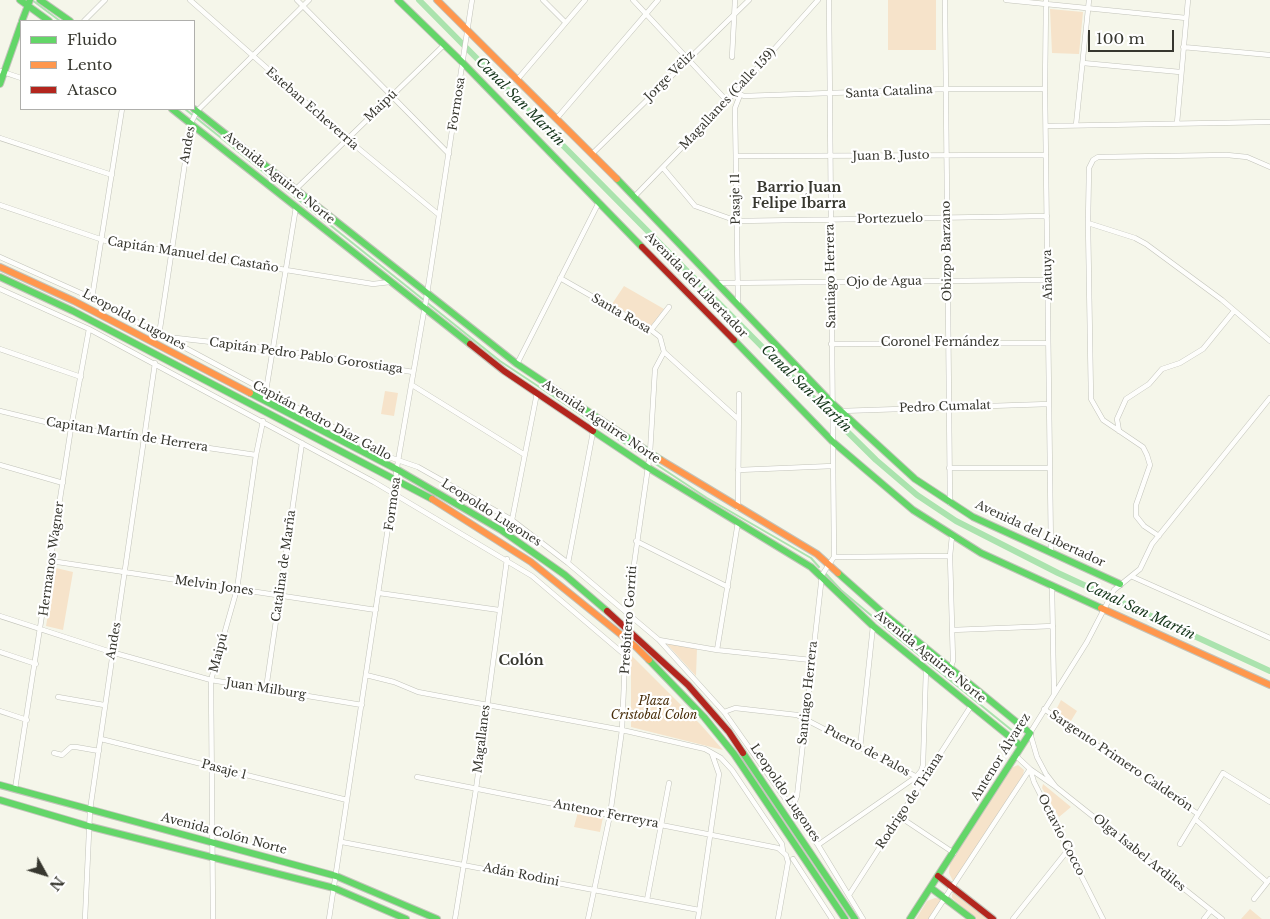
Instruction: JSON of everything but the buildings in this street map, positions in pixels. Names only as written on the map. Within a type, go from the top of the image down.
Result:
[{"type":"main road","points":[[20,0],[29,3],[48,20]]},
{"type":"main road","points":[[40,0],[69,20]]},
{"type":"main road","name":"Avenida del Libertador","points":[[398,0],[463,63],[833,442],[913,510],[981,553],[1052,586],[1105,606],[1270,686]]},
{"type":"main road","name":"Avenida del Libertador","points":[[437,0],[636,196],[832,403],[915,479],[950,502],[1004,532],[1051,551],[1120,584]]},
{"type":"main road","points":[[23,20],[29,3]]},
{"type":"main road","points":[[0,84],[2,72],[20,28]]},
{"type":"main road","name":"Avenida Aguirre Norte","points":[[174,110],[192,121],[390,282],[537,393],[593,432],[785,549],[822,575],[839,596],[873,626],[1021,746]]},
{"type":"main road","name":"Avenida Aguirre Norte","points":[[195,111],[296,189],[426,296],[517,364],[649,455],[811,550],[830,564],[883,613],[1030,733]]},
{"type":"main road","name":"Leopoldo Lugones","points":[[0,267],[74,301],[398,470],[534,552],[565,575],[627,628],[688,685],[729,732],[855,919]]},
{"type":"main road","name":"Leopoldo Lugones","points":[[0,278],[73,311],[396,480],[485,531],[532,562],[626,639],[719,734],[845,919]]},
{"type":"main road","name":"Antenor Álvarez","points":[[910,919],[1030,733]]},
{"type":"main road","name":"Avenida Colón Norte","points":[[0,785],[336,876],[437,919]]},
{"type":"main road","name":"Avenida Colón Norte","points":[[0,800],[88,826],[334,888],[406,919]]},
{"type":"main road","points":[[938,876],[993,919]]},
{"type":"main road","points":[[930,888],[972,919]]},
{"type":"street","points":[[85,20],[105,0]]},
{"type":"street","name":"Esteban Echeverría","points":[[190,0],[252,57],[347,139],[438,214]]},
{"type":"street","points":[[297,0],[449,154]]},
{"type":"street","name":"Andes","points":[[159,335],[195,111],[309,0]]},
{"type":"street","name":"Formosa","points":[[329,919],[398,461],[412,385],[472,0]]},
{"type":"street","points":[[543,0],[565,22]]},
{"type":"street","points":[[517,80],[585,0]]},
{"type":"street","points":[[633,0],[727,101]]},
{"type":"street","points":[[556,118],[658,0]]},
{"type":"street","points":[[732,57],[736,0]]},
{"type":"street","name":"Jorge Véliz","points":[[592,154],[687,59],[750,0]]},
{"type":"street","name":"Magallanes (Calle 159)","points":[[636,196],[727,101],[737,94],[818,0]]},
{"type":"street","name":"Santiago Herrera","points":[[829,0],[834,557]]},
{"type":"street","name":"Obizpo Barzano","points":[[944,0],[950,502]]},
{"type":"street","points":[[1006,0],[1046,2],[1186,18]]},
{"type":"street","points":[[1076,125],[1089,0]]},
{"type":"street","points":[[1177,123],[1180,72],[1188,0]]},
{"type":"street","name":"Añatuya","points":[[1046,2],[1045,89],[1051,551]]},
{"type":"street","name":"Maipú","points":[[296,189],[444,45]]},
{"type":"street","points":[[1183,47],[1270,55]]},
{"type":"street","points":[[1083,63],[1180,72]]},
{"type":"street","points":[[2,72],[20,78]]},
{"type":"street","name":"Santa Catalina","points":[[737,94],[829,94],[945,89],[1045,89]]},
{"type":"street","name":"Pasaje 11","points":[[737,94],[738,302]]},
{"type":"street","points":[[92,298],[122,110]]},
{"type":"street","points":[[1046,126],[1270,122]]},
{"type":"street","points":[[0,138],[112,175]]},
{"type":"street","name":"Juan B. Justo","points":[[736,156],[1046,155]]},
{"type":"street","points":[[1159,536],[1144,526],[1136,516],[1136,506],[1150,465],[1147,454],[1143,447],[1098,414],[1092,399],[1088,223],[1089,168],[1093,160],[1098,157],[1227,155],[1247,157],[1270,167]]},
{"type":"street","name":"Portezuelo","points":[[663,168],[695,206],[737,221],[1047,216]]},
{"type":"street","points":[[517,364],[599,202]]},
{"type":"street","name":"Capitán Manuel del Castaño","points":[[0,205],[101,240],[372,284],[390,282]]},
{"type":"street","points":[[266,391],[296,205]]},
{"type":"street","points":[[1088,223],[1135,238],[1146,244],[1270,341]]},
{"type":"street","name":"Capitán Pedro Díaz Gallo","points":[[0,257],[92,298],[398,461],[418,467],[512,520],[568,563],[659,640],[724,712],[818,845],[862,919]]},
{"type":"street","name":"Santa Rosa","points":[[560,278],[652,330],[660,337],[664,352],[738,419]]},
{"type":"street","name":"Ojo de Agua","points":[[720,284],[1048,280]]},
{"type":"street","points":[[0,289],[89,329],[263,421],[338,461],[507,559],[545,585],[626,656]]},
{"type":"street","points":[[652,330],[669,306]]},
{"type":"street","points":[[1119,431],[1117,419],[1126,399],[1149,384],[1162,369],[1186,360],[1203,349],[1234,311]]},
{"type":"street","name":"Hermanos Wagner","points":[[15,789],[42,629],[71,428],[89,329]]},
{"type":"street","name":"Capitán Pedro Pablo Gorostiaga","points":[[170,341],[176,338],[273,349],[413,372]]},
{"type":"street","name":"Coronel Fernández","points":[[831,344],[1048,343]]},
{"type":"street","points":[[0,349],[81,377]]},
{"type":"street","name":"Presbítero Gorriti","points":[[588,919],[610,815],[622,730],[628,614],[636,541],[649,455],[655,369],[664,352]]},
{"type":"street","name":"Andes","points":[[85,919],[88,826],[111,652],[126,574],[154,363]]},
{"type":"street","points":[[412,385],[525,455]]},
{"type":"street","points":[[512,520],[537,393]]},
{"type":"street","points":[[738,508],[739,394]]},
{"type":"street","points":[[1120,584],[1133,577],[1159,536],[1270,398]]},
{"type":"street","name":"Pedro Cumalat","points":[[840,411],[1049,404]]},
{"type":"street","name":"Capitan Martín de Herrera","points":[[0,411],[71,428],[256,454]]},
{"type":"street","name":"Maipú","points":[[213,919],[211,843],[212,680],[237,589],[256,454],[263,421]]},
{"type":"street","points":[[568,563],[593,432]]},
{"type":"street","name":"Catalina de Marña","points":[[266,689],[302,443]]},
{"type":"street","points":[[0,465],[63,483]]},
{"type":"street","points":[[738,470],[833,466]]},
{"type":"street","points":[[949,468],[1050,468]]},
{"type":"street","points":[[717,650],[738,522]]},
{"type":"street","points":[[950,669],[953,661],[950,556],[952,536]]},
{"type":"street","points":[[636,541],[728,587]]},
{"type":"street","points":[[822,575],[834,557],[950,556]]},
{"type":"street","name":"Magallanes","points":[[455,919],[476,789],[507,559]]},
{"type":"street","name":"Melvin Jones","points":[[52,561],[126,574],[376,610]]},
{"type":"street","name":"Santiago Herrera","points":[[792,809],[797,796],[822,575]]},
{"type":"street","points":[[1133,577],[1270,638]]},
{"type":"street","name":"Antenor Álvarez","points":[[1030,733],[1087,642],[1114,590],[1120,584]]},
{"type":"street","points":[[1052,586],[1054,694]]},
{"type":"street","points":[[379,593],[499,610]]},
{"type":"street","name":"Juan Milburg","points":[[0,616],[111,652],[212,680],[362,705]]},
{"type":"street","points":[[860,748],[873,626]]},
{"type":"street","points":[[952,630],[1053,626]]},
{"type":"street","points":[[659,640],[717,650],[811,660]]},
{"type":"street","points":[[0,652],[36,664]]},
{"type":"street","points":[[818,845],[916,777],[923,765],[926,669]]},
{"type":"street","points":[[366,675],[394,682],[418,692],[622,730],[705,749],[721,758],[732,770],[782,844],[788,862],[778,919]]},
{"type":"street","points":[[58,697],[104,705]]},
{"type":"street","name":"Rodrigo de Triana","points":[[849,895],[971,706]]},
{"type":"street","name":"Puerto de Palos","points":[[724,712],[735,708],[797,715],[923,780]]},
{"type":"street","name":"Sargento Primero Calderón","points":[[1044,709],[1198,814]]},
{"type":"street","points":[[0,711],[26,720]]},
{"type":"street","points":[[1030,733],[1037,757],[1056,787]]},
{"type":"street","name":"Pasaje 1","points":[[101,739],[347,800]]},
{"type":"street","points":[[54,753],[62,755],[71,747],[99,751]]},
{"type":"street","points":[[698,919],[719,774],[711,753]]},
{"type":"street","name":"Octavio Cocco","points":[[1015,755],[1030,769],[1103,919]]},
{"type":"street","points":[[932,919],[1030,769],[1056,787]]},
{"type":"street","points":[[1180,844],[1223,773],[1270,802]]},
{"type":"street","name":"Antenor Ferreyra","points":[[417,777],[662,825],[783,851]]},
{"type":"street","points":[[647,900],[669,783]]},
{"type":"street","name":"Olga Isabel Ardiles","points":[[1056,787],[1222,919]]},
{"type":"street","points":[[900,817],[954,853]]},
{"type":"street","name":"Sargento Primero Calderón","points":[[1194,819],[1269,881]]},
{"type":"street","name":"Adán Rodini","points":[[342,842],[699,910]]},
{"type":"street","points":[[1013,919],[1068,850]]},
{"type":"street","points":[[788,862],[802,855]]},
{"type":"street","points":[[793,859],[832,919]]},
{"type":"street","points":[[1254,899],[1269,881]]},
{"type":"street","points":[[1204,919],[1211,910]]},
{"type":"green space","points":[[888,0],[936,0],[936,50],[888,50]]},
{"type":"green space","points":[[1050,9],[1083,12],[1079,54],[1052,53]]},
{"type":"green space","points":[[624,286],[664,309],[651,326],[612,304]]},
{"type":"green space","points":[[385,391],[398,393],[394,416],[381,414]]},
{"type":"green space","points":[[56,568],[73,572],[63,630],[46,626]]},
{"type":"green space","points":[[666,643],[697,648],[696,676]]},
{"type":"green space","name":"Plaza Cristobal Colon","points":[[631,655],[701,725],[723,750],[631,727]]},
{"type":"green space","points":[[1061,700],[1077,711],[1069,724],[1054,714]]},
{"type":"green space","points":[[1018,765],[1024,770],[1023,775],[954,883],[949,873],[950,862],[1011,768]]},
{"type":"green space","points":[[1043,784],[1071,807],[1059,817],[1042,788]]},
{"type":"green space","points":[[578,812],[603,817],[600,832],[574,827]]},
{"type":"green space","points":[[955,892],[988,919],[977,919],[952,898],[952,894]]},
{"type":"green space","points":[[935,898],[942,899],[930,919],[916,919],[927,901]]},
{"type":"green space","points":[[1250,909],[1262,919],[1241,919]]},
{"type":"waterway","points":[[32,0],[59,20]]},
{"type":"waterway","name":"Canal San Martín","points":[[419,0],[787,372],[876,460],[917,495],[956,521],[1058,573],[1270,671]]},
{"type":"waterway","points":[[186,110],[500,361],[707,498],[811,558],[819,567]]},
{"type":"waterway","points":[[826,574],[841,590],[898,638],[1014,732]]},
{"type":"traffic: fast","points":[[20,0],[48,20]]},
{"type":"traffic: fast","points":[[22,20],[30,0]]},
{"type":"traffic: fast","points":[[40,0],[69,20]]},
{"type":"traffic: fast","points":[[398,0],[463,63],[642,247]]},
{"type":"traffic: fast","points":[[0,84],[20,27]]},
{"type":"traffic: fast","points":[[173,110],[470,344]]},
{"type":"traffic: fast","points":[[195,110],[517,364],[661,460]]},
{"type":"traffic: fast","points":[[617,179],[832,403],[915,479],[973,517],[1120,584]]},
{"type":"traffic: fast","points":[[0,277],[73,311],[432,499]]},
{"type":"traffic: fast","points":[[734,340],[833,442],[913,510],[981,553],[1101,608]]},
{"type":"traffic: fast","points":[[250,393],[398,470],[501,530],[565,575],[607,611]]},
{"type":"traffic: fast","points":[[593,431],[647,467],[811,567],[873,626],[1021,746]]},
{"type":"traffic: fast","points":[[838,573],[883,613],[1030,733],[910,919]]},
{"type":"traffic: fast","points":[[649,660],[704,717],[734,754],[845,919]]},
{"type":"traffic: fast","points":[[743,753],[855,919]]},
{"type":"traffic: fast","points":[[0,785],[336,876],[437,919]]},
{"type":"traffic: fast","points":[[0,800],[88,826],[334,888],[406,919]]},
{"type":"traffic: fast","points":[[931,888],[972,919]]},
{"type":"traffic: slow","points":[[437,0],[617,179]]},
{"type":"traffic: slow","points":[[0,267],[74,301],[250,393]]},
{"type":"traffic: slow","points":[[661,460],[817,554],[838,573]]},
{"type":"traffic: slow","points":[[432,499],[531,562],[635,646],[649,660]]},
{"type":"traffic: slow","points":[[1101,608],[1270,685]]},
{"type":"traffic: jam","points":[[642,247],[734,340]]},
{"type":"traffic: jam","points":[[470,344],[504,371],[593,431]]},
{"type":"traffic: jam","points":[[607,611],[688,685],[729,732],[743,753]]},
{"type":"traffic: jam","points":[[938,876],[993,919]]},
{"type":"district","name":"Barrio Juan Felipe Ibarra","points":[[799,196]]},
{"type":"district","name":"Colón","points":[[521,661]]}]
